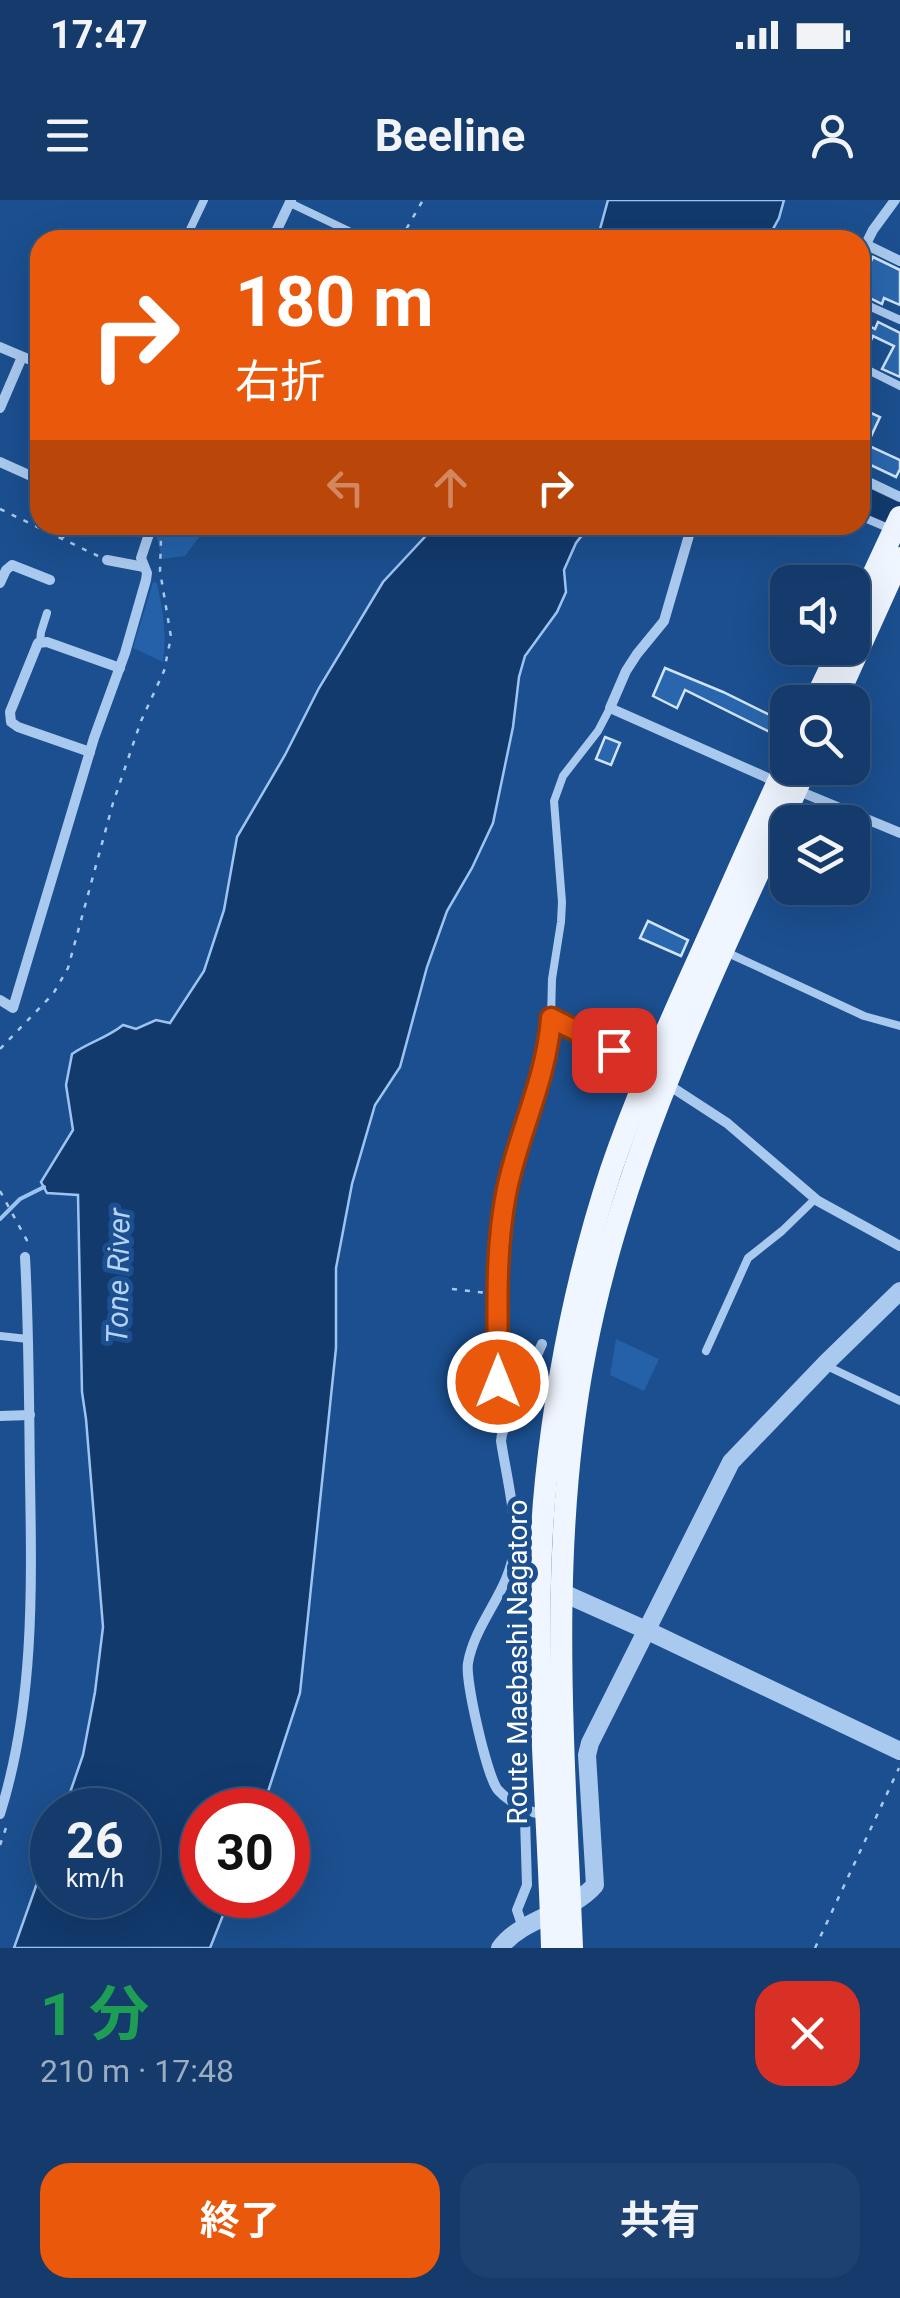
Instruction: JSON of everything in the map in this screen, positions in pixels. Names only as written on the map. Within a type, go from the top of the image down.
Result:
[{"type":"main road","points":[[870,583],[897,527]]},
{"type":"main road","points":[[843,685],[900,558]]},
{"type":"main road","name":"Route Maebashi Nagatoro","points":[[657,1077],[724,951],[784,785]]},
{"type":"main road","name":"Route Maebashi Nagatoro","points":[[572,1948],[536,1813],[540,1576],[546,1482],[657,1077],[784,785]]},
{"type":"main road","name":"Route Maebashi Nagatoro","points":[[552,1948],[561,1908],[561,1592],[568,1392]]},
{"type":"street","points":[[870,238],[895,200]]},
{"type":"street","points":[[277,230],[290,201]]},
{"type":"street","points":[[870,246],[900,261]]},
{"type":"street","points":[[0,347],[30,360]]},
{"type":"street","points":[[0,408],[22,357]]},
{"type":"street","points":[[0,462],[30,476]]},
{"type":"street","points":[[870,483],[900,497]]},
{"type":"street","points":[[0,1000],[13,1008],[146,580],[141,558],[148,535]]},
{"type":"street","points":[[689,535],[664,621],[631,662],[610,708],[770,770]]},
{"type":"street","points":[[108,560],[144,568]]},
{"type":"street","points":[[0,583],[12,565],[50,580]]},
{"type":"street","points":[[90,752],[18,727],[11,722],[10,712],[40,642],[120,668]]},
{"type":"street","points":[[803,785],[900,832]]},
{"type":"street","points":[[518,1398],[503,1391],[498,1382],[499,1256],[506,1196],[542,1075],[551,1018],[657,1077],[738,1132],[815,1198],[900,1246]]},
{"type":"street","points":[[0,1814],[13,1767],[27,1683],[30,1634],[26,1257]]},
{"type":"street","points":[[500,1948],[512,1933],[592,1891],[596,1883],[587,1755],[590,1743],[731,1462],[900,1291]]},
{"type":"street","points":[[536,1813],[498,1790],[486,1761],[467,1664],[512,1565],[515,1545],[501,1441],[542,1344]]},
{"type":"street","points":[[525,1382],[568,1392]]},
{"type":"street","points":[[0,1416],[30,1415]]},
{"type":"street","points":[[561,1592],[900,1751]]},
{"type":"street","points":[[523,1928],[517,1910],[527,1884],[525,1818],[536,1813]]},
{"type":"lane","points":[[190,230],[204,200]]},
{"type":"lane","points":[[290,201],[347,230]]},
{"type":"lane","points":[[870,306],[900,320]]},
{"type":"lane","points":[[870,371],[900,386]]},
{"type":"lane","points":[[870,519],[897,527]]},
{"type":"lane","points":[[40,642],[47,613]]},
{"type":"lane","points":[[551,1018],[562,902],[554,801],[562,776],[598,731],[610,708]]},
{"type":"lane","points":[[724,951],[864,1016],[900,1026]]},
{"type":"lane","points":[[706,1351],[748,1258],[815,1198]]},
{"type":"lane","points":[[0,1336],[28,1338]]},
{"type":"lane","points":[[826,1362],[900,1401]]},
{"type":"path","points":[[406,230],[423,200]]},
{"type":"path","points":[[0,509],[30,523]]},
{"type":"path","points":[[56,535],[108,560]]},
{"type":"path","points":[[0,1049],[52,994],[68,968],[118,787],[164,671],[171,637],[160,571],[162,537]]},
{"type":"path","points":[[0,1191],[25,1234]]},
{"type":"path","points":[[452,1289],[498,1294]]},
{"type":"path","points":[[815,1948],[900,1766]]},
{"type":"shaded area","points":[[156,535],[201,535],[185,556],[162,559]]},
{"type":"shaded area","points":[[153,582],[157,583],[163,613],[163,662],[133,648]]},
{"type":"shaded area","points":[[616,1339],[659,1359],[644,1391],[610,1375]]},
{"type":"water","points":[[608,200],[784,200],[772,230],[600,230]]},
{"type":"water","name":"Tone River","points":[[427,535],[582,535],[564,570],[566,592],[557,612],[525,656],[493,823],[447,911],[400,1067],[375,1105],[352,1184],[336,1268],[336,1348],[300,1693],[269,1788],[180,1788],[180,1918],[222,1918],[210,1948],[14,1948],[30,1903],[30,1918],[160,1918],[160,1788],[72,1788],[83,1755],[103,1627],[82,1392],[78,1195],[47,1193],[41,1182],[73,1130],[66,1085],[72,1054],[123,1025],[136,1029],[156,1020],[170,1023],[204,971],[224,910],[237,837],[383,582]]},
{"type":"building","points":[[873,257],[900,270],[900,305],[884,298],[882,304],[870,298]]},
{"type":"building","points":[[878,322],[900,333],[900,377],[882,369],[894,346],[873,336],[870,342],[870,326],[875,329]]},
{"type":"building","points":[[870,412],[880,417],[870,439]]},
{"type":"building","points":[[870,446],[900,460],[896,477],[870,465]]},
{"type":"building","points":[[665,668],[770,715],[770,732],[685,690],[677,708],[653,696]]},
{"type":"building","points":[[605,737],[620,743],[611,765],[596,759]]},
{"type":"building","points":[[648,921],[688,940],[681,956],[640,938]]},
{"type":"waterway","points":[[870,503],[900,517]]},
{"type":"waterway","points":[[0,1219],[20,1199],[44,1187]]},
{"type":"route","points":[[498,1382],[499,1256],[504,1207],[548,1051],[551,1018],[614,1050]]}]
